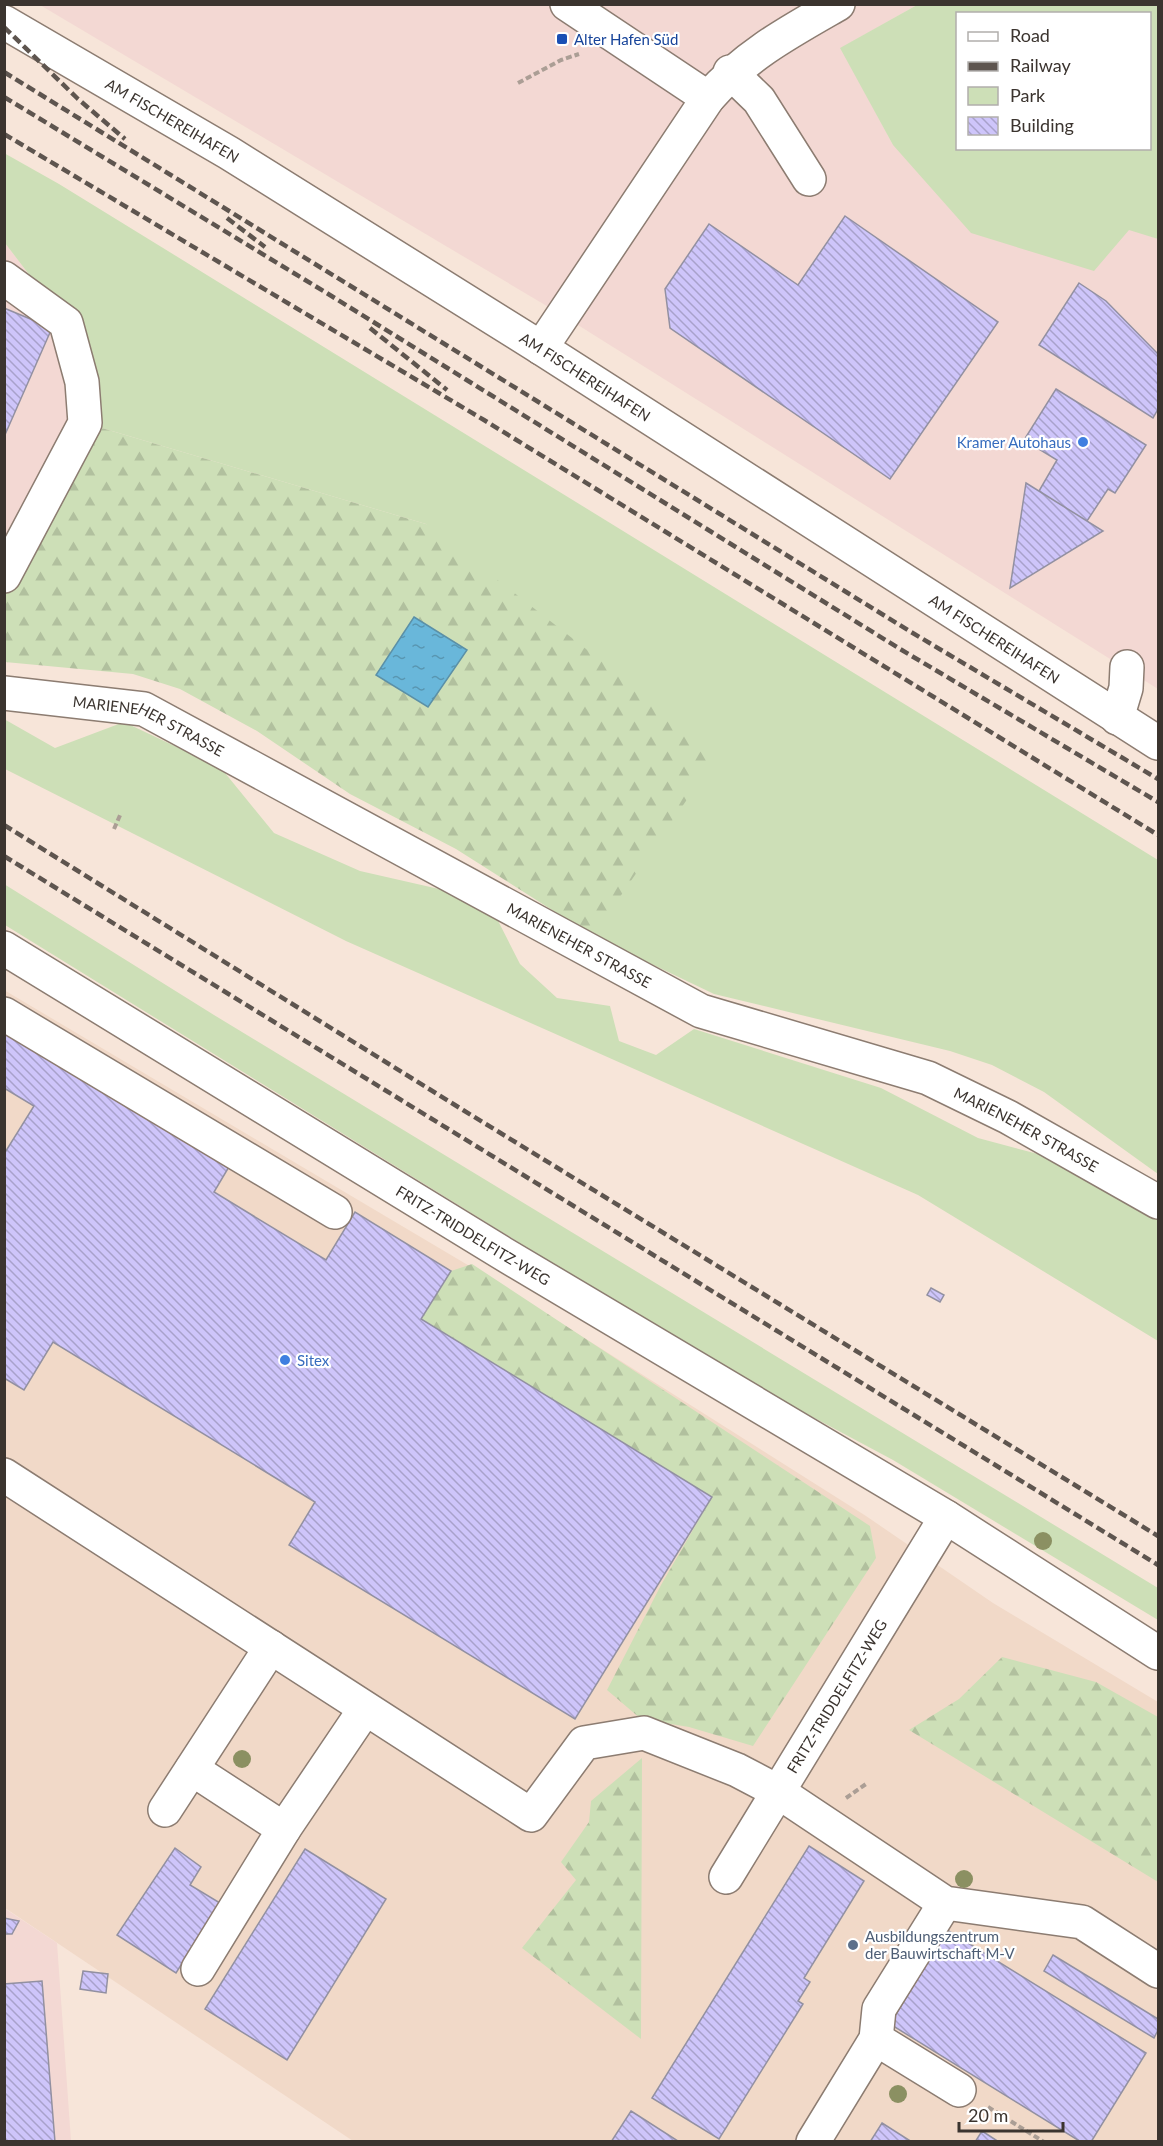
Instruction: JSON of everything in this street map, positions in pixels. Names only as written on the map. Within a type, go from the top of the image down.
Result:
[{"type":"street","points":[[567,4],[708,98]]},
{"type":"street","points":[[541,348],[708,98],[730,72],[773,40],[838,4]]},
{"type":"street","name":"AM FISCHEREIHAFEN","points":[[4,22],[229,153],[1145,727]]},
{"type":"street","points":[[730,72],[759,100],[809,179]]},
{"type":"street","points":[[4,278],[66,323],[82,382],[85,423],[4,576]]},
{"type":"street","points":[[1128,667],[1126,688],[1145,727]]},
{"type":"street","name":"MARIENEHER STRASSE","points":[[4,693],[144,709],[701,1011],[928,1078],[1008,1117],[1158,1202]]},
{"type":"street","name":"FRITZ-TRIDDELFITZ-WEG","points":[[4,948],[492,1247],[946,1517],[1158,1653]]},
{"type":"street","points":[[4,1014],[335,1212]]},
{"type":"street","points":[[4,1475],[531,1815],[584,1743],[644,1732],[737,1770],[777,1791],[945,1903],[1082,1922],[1158,1971]]},
{"type":"street","name":"FRITZ-TRIDDELFITZ-WEG","points":[[726,1877],[946,1517]]},
{"type":"street","points":[[165,1810],[270,1647]]},
{"type":"street","points":[[198,1969],[284,1828],[365,1709]]},
{"type":"street","points":[[192,1768],[284,1828]]},
{"type":"street","points":[[813,2142],[876,2039],[879,2009],[945,1903]]},
{"type":"street","points":[[876,2039],[959,2090]]},
{"type":"path","points":[[518,83],[561,60],[588,52]]},
{"type":"path","points":[[115,826],[121,813]]},
{"type":"path","points":[[959,2090],[1044,2142]]},
{"type":"shaded area","points":[[40,5],[917,5],[841,48],[893,145],[1158,239],[1158,689],[562,315]]},
{"type":"shaded area","points":[[5,243],[66,323],[85,423],[5,576]]},
{"type":"shaded area","points":[[4,990],[488,1277],[866,1516],[993,1603],[1158,1702],[1158,2141],[353,2141],[5,1908]]},
{"type":"shaded area","points":[[4,1908],[57,1943],[71,2141],[5,2141]]},
{"type":"green space","points":[[917,5],[1158,5],[1158,239],[1129,230],[1094,271],[971,233],[893,145],[840,48]]},
{"type":"green space","points":[[4,153],[59,184],[1158,860],[1158,1174],[1044,1092],[992,1065],[950,1051],[714,994],[593,936],[426,524],[85,423],[66,323],[5,243]]},
{"type":"green space","points":[[85,423],[426,524],[719,753],[593,936],[456,849],[350,794],[257,731],[180,689],[133,674],[5,662],[4,576]]},
{"type":"green space","points":[[4,719],[55,748],[124,722],[221,768],[274,833],[360,871],[461,894],[493,911],[520,964],[557,998],[610,1006],[619,1041],[656,1055],[694,1029],[881,1088],[978,1138],[1038,1154],[1158,1218],[1158,1341],[918,1195],[346,941],[5,769]]},
{"type":"green space","points":[[4,884],[214,1015],[1158,1588],[1158,1620],[893,1460],[732,1374],[5,925]]},
{"type":"green space","points":[[472,1264],[870,1526],[876,1558],[753,1746],[689,1727],[641,1719],[607,1690],[661,1585],[712,1497],[421,1319],[451,1271]]},
{"type":"green space","points":[[1002,1657],[1096,1682],[1158,1717],[1158,1882],[909,1730],[959,1699]]},
{"type":"green space","points":[[642,1758],[641,2039],[522,1948],[576,1880],[561,1862],[589,1822],[591,1801]]},
{"type":"water","points":[[414,617],[467,650],[428,707],[376,675]]},
{"type":"building","points":[[845,216],[998,322],[890,479],[670,328],[665,289],[709,224],[798,285]]},
{"type":"building","points":[[1079,283],[1106,301],[1158,354],[1158,409],[1153,418],[1039,345]]},
{"type":"building","points":[[4,308],[52,328],[4,437]]},
{"type":"building","points":[[1056,389],[1146,445],[1115,493],[1108,489],[1087,521],[1039,491],[1057,460],[1024,440]]},
{"type":"building","points":[[1026,483],[1103,531],[1010,588]]},
{"type":"building","name":"Sitex","points":[[4,1027],[233,1160],[214,1192],[326,1260],[355,1212],[451,1271],[421,1319],[712,1497],[575,1719],[289,1545],[315,1502],[53,1342],[24,1390],[4,1378],[4,1154],[34,1106],[4,1088]]},
{"type":"building","points":[[931,1288],[944,1295],[940,1302],[927,1295]]},
{"type":"building","points":[[809,1846],[864,1881],[804,1978],[810,1982],[798,2001],[803,2004],[719,2139],[652,2098]]},
{"type":"building","points":[[175,1848],[201,1867],[190,1885],[220,1903],[176,1973],[117,1935]]},
{"type":"building","points":[[305,1849],[386,1899],[287,2060],[205,2009]]},
{"type":"building","points":[[4,1918],[19,1921],[12,1934],[4,1934]]},
{"type":"building","points":[[947,1930],[1146,2053],[1091,2142],[1081,2142],[890,2024]]},
{"type":"building","points":[[1053,1955],[1158,2019],[1158,2030],[1154,2038],[1044,1971]]},
{"type":"building","points":[[83,1971],[108,1974],[106,1993],[80,1989]]},
{"type":"building","points":[[42,1981],[55,2142],[4,2142],[4,1984]]},
{"type":"building","points":[[631,2111],[678,2141],[611,2142]]},
{"type":"building","points":[[882,2123],[912,2142],[870,2142]]},
{"type":"building","points":[[982,2131],[999,2142],[975,2142]]},
{"type":"railway","points":[[4,27],[78,99],[125,139]]},
{"type":"railway","points":[[4,72],[911,632],[1158,779]]},
{"type":"railway","points":[[4,97],[325,292],[900,649],[1158,802]]},
{"type":"railway","points":[[4,134],[484,420],[1158,835]]},
{"type":"railway","points":[[227,218],[265,247]]},
{"type":"railway","points":[[370,328],[447,390]]},
{"type":"railway","points":[[4,825],[463,1110],[1158,1536]]},
{"type":"railway","points":[[4,856],[1158,1565]]},
{"type":"place","name":"Alter Hafen Süd","points":[[562,39]]},
{"type":"place","name":"Kramer Autohaus","points":[[1083,442]]},
{"type":"place","name":"Sitex","points":[[285,1360]]},
{"type":"place","name":"Ausbildungszentrum der Bauwirtschaft M-V","points":[[853,1945]]}]
